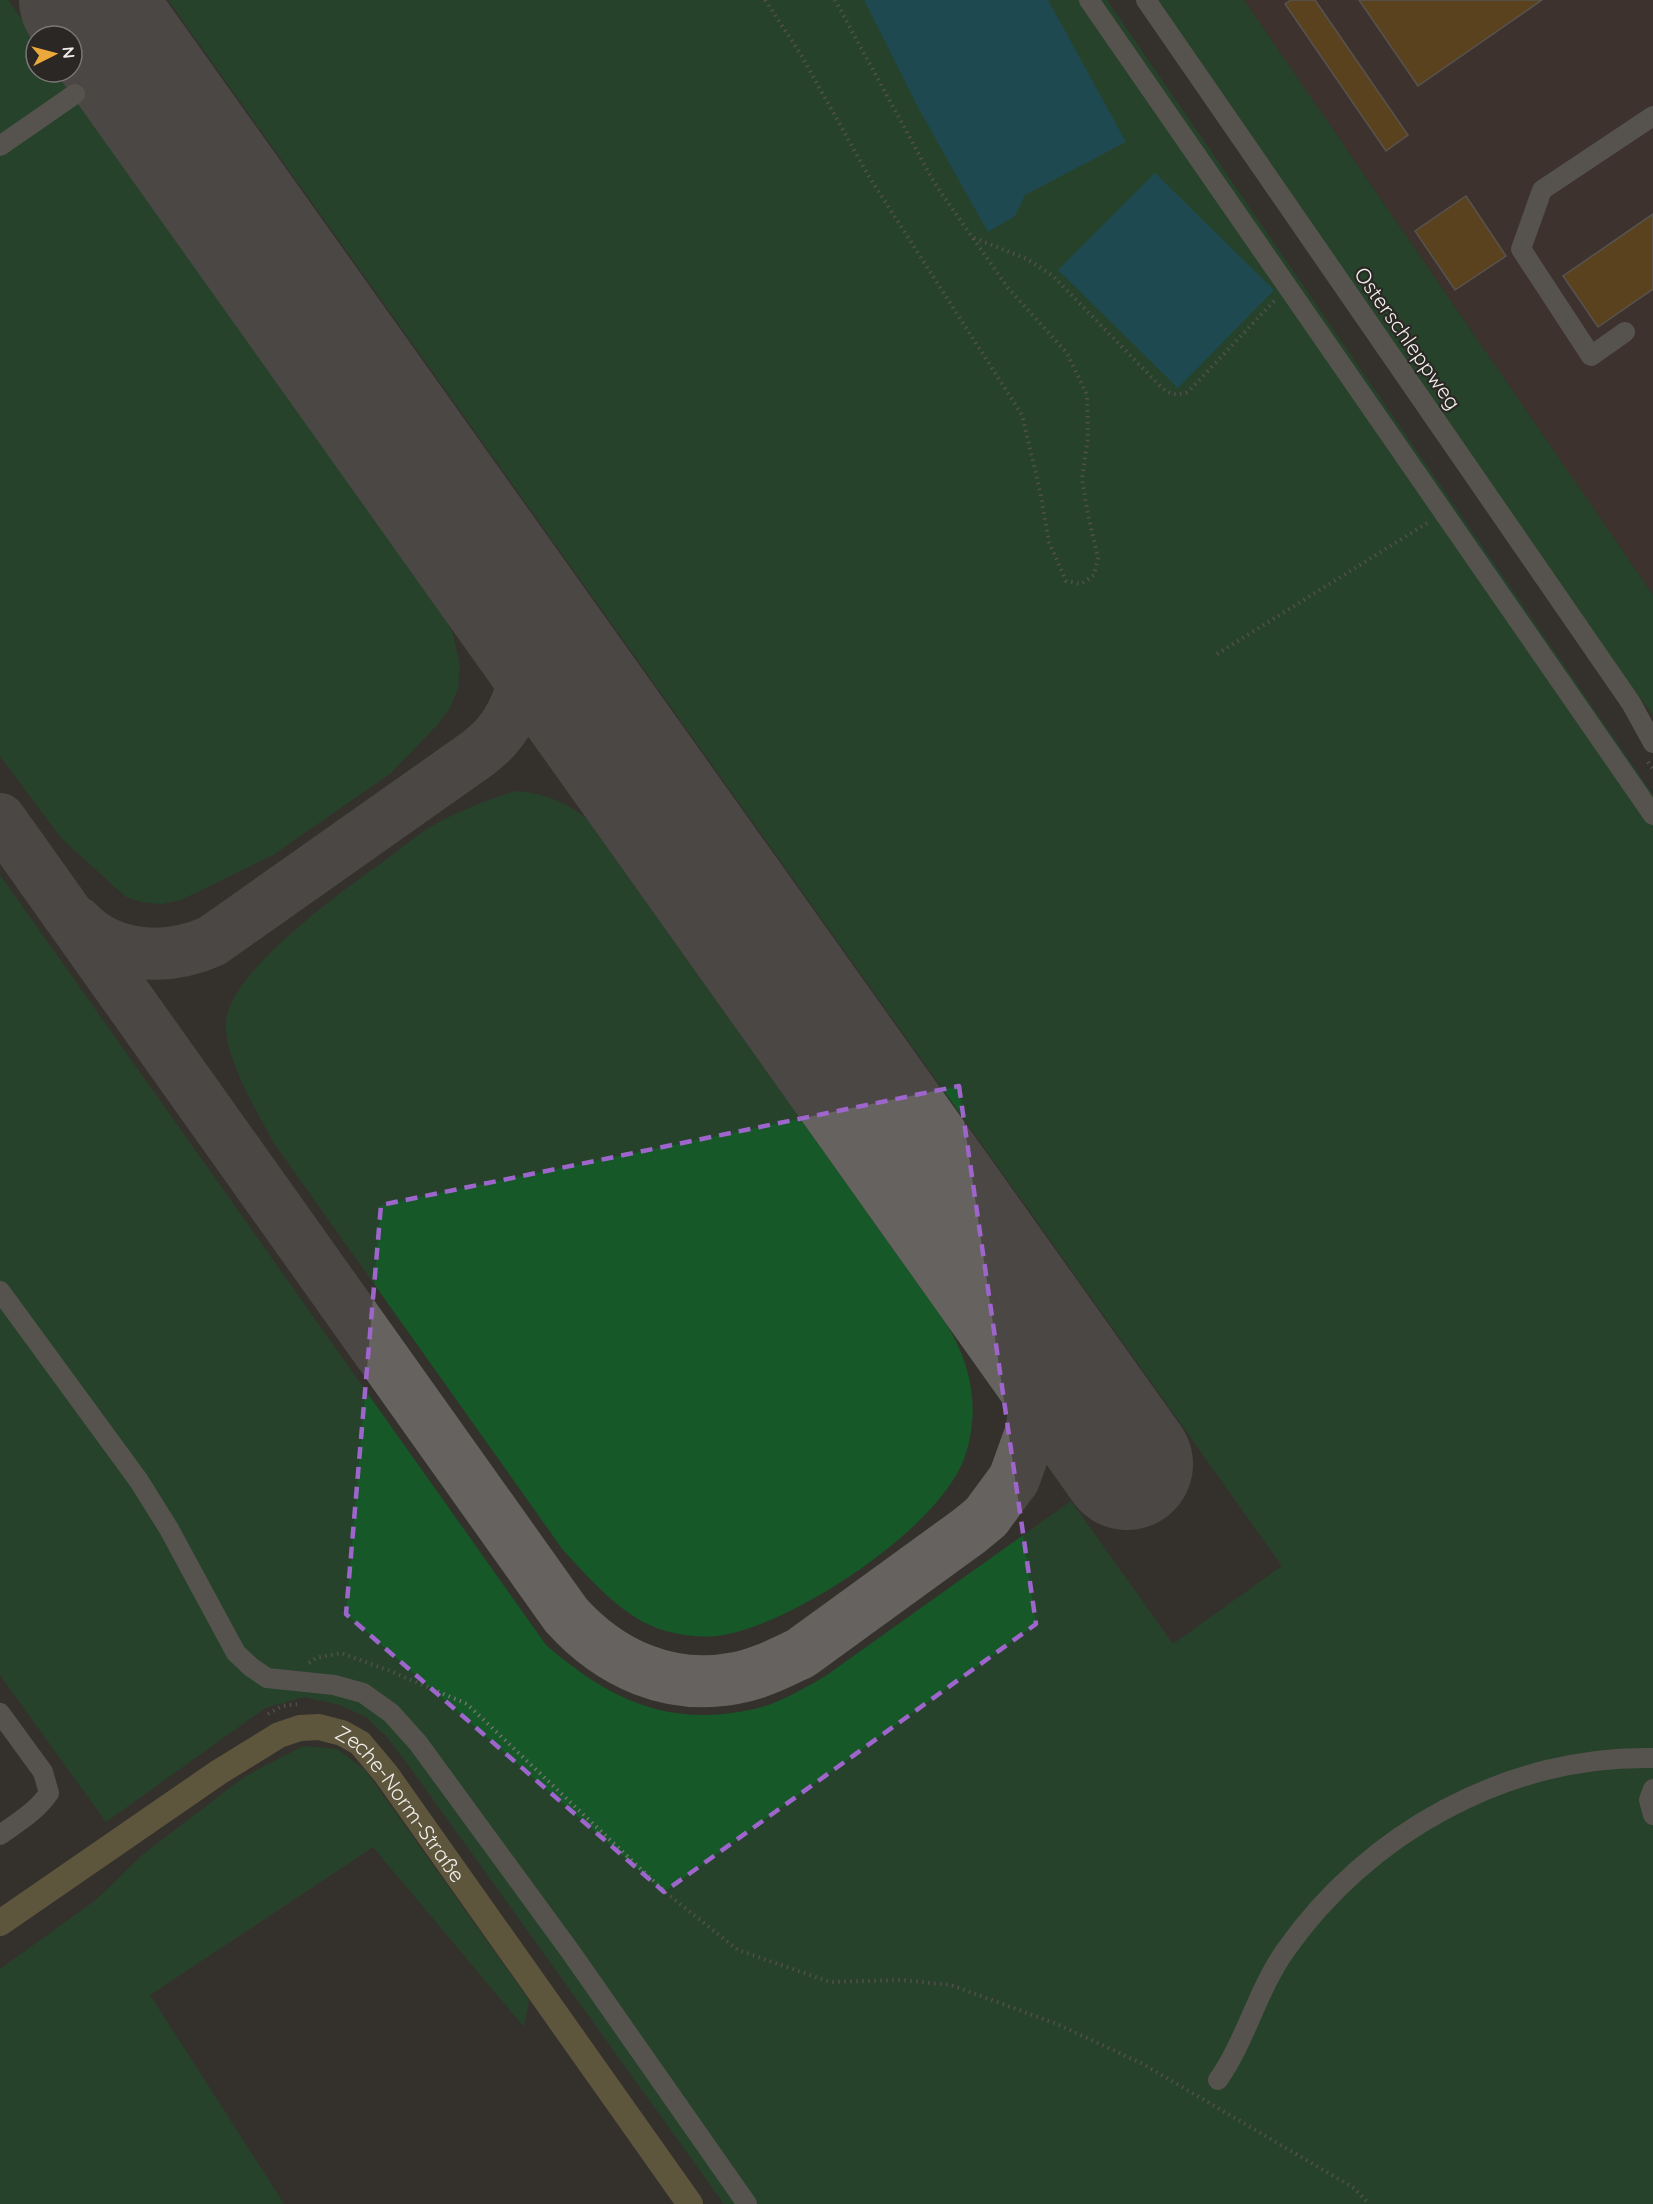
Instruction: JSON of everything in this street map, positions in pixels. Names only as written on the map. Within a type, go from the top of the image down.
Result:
[{"type":"main road","name":"Zeche-Norm-Straße","points":[[0,1923],[219,1772],[279,1735],[300,1728],[320,1727],[342,1732],[360,1743],[386,1774],[690,2204]]},
{"type":"street","points":[[1089,0],[1653,815]]},
{"type":"street","name":"Osterschleppweg","points":[[1146,0],[1631,703],[1653,742]]},
{"type":"street","points":[[0,146],[75,94]]},
{"type":"street","points":[[1625,332],[1591,356],[1521,249],[1542,190],[1653,116]]},
{"type":"street","name":"Osterschleppweg","points":[[1631,703],[1653,726]]},
{"type":"street","points":[[0,1291],[139,1481],[169,1529],[236,1653],[267,1678],[334,1685],[363,1693],[390,1713],[418,1743],[570,1951],[747,2204]]},
{"type":"street","points":[[0,1713],[43,1772],[49,1793],[42,1804],[0,1835]]},
{"type":"street","points":[[1218,2080],[1232,2060],[1257,1998],[1284,1952],[1317,1909],[1357,1868],[1397,1837],[1473,1795],[1520,1777],[1587,1761],[1653,1758]]},
{"type":"street","points":[[1653,1789],[1649,1800],[1653,1815]]},
{"type":"path","points":[[765,0],[800,53],[868,175],[1022,415],[1040,491],[1049,542],[1066,581],[1081,584],[1094,575],[1098,558],[1082,479],[1088,437],[1087,395],[1067,353],[1008,288],[935,184],[834,0]]},
{"type":"path","points":[[973,238],[1027,259],[1053,276],[1159,385],[1169,394],[1178,396],[1188,392],[1288,286]]},
{"type":"path","points":[[1217,654],[1444,512]]},
{"type":"path","points":[[288,1680],[315,1658],[341,1653],[467,1704],[665,1892],[738,1950],[830,1982],[902,1980],[951,1985],[1057,2024],[1143,2064],[1354,2188],[1369,2204]]},
{"type":"path","points":[[267,1714],[282,1706],[302,1704]]},
{"type":"highlighted area","points":[[959,1086],[1036,1624],[664,1892],[346,1614],[381,1205]]},
{"type":"shaded area","points":[[1244,0],[1653,0],[1653,595],[1402,229]]},
{"type":"green space","points":[[0,0],[8,0],[25,24],[24,84],[67,84],[446,620],[453,634],[460,667],[458,688],[450,708],[438,724],[391,773],[273,855],[181,900],[161,904],[126,897],[62,839],[0,756]]},
{"type":"green space","points":[[168,0],[1107,0],[1653,795],[1653,2204],[724,2204],[412,1770],[387,1737],[366,1717],[340,1705],[304,1697],[265,1708],[106,1822],[0,1675],[0,875],[546,1645],[595,1682],[620,1696],[672,1713],[700,1715],[730,1713],[762,1707],[778,1701],[824,1677],[1071,1501],[1173,1644],[1282,1566]]},
{"type":"green space","points":[[1158,0],[1244,0],[1653,595],[1653,715],[1614,663]]},
{"type":"green space","points":[[516,791],[553,799],[586,818],[945,1322],[954,1337],[967,1370],[973,1403],[970,1438],[965,1456],[951,1483],[928,1511],[899,1539],[828,1590],[758,1625],[728,1634],[687,1635],[657,1628],[642,1621],[613,1600],[563,1550],[274,1143],[243,1084],[230,1051],[226,1021],[233,1000],[247,978],[292,933],[343,891],[426,830],[462,811]]},
{"type":"green space","points":[[303,1746],[337,1749],[365,1770],[529,2000],[524,2027],[373,1847],[150,1995],[284,2204],[0,2204],[0,1969],[96,1900],[141,1856],[244,1777]]},
{"type":"water","points":[[864,0],[1048,0],[1126,142],[1025,195],[1015,216],[988,232],[919,109]]},
{"type":"water","points":[[1155,173],[1274,290],[1178,388],[1058,270]]},
{"type":"building","points":[[1291,0],[1315,0],[1408,135],[1386,151],[1285,4]]},
{"type":"building","points":[[1359,0],[1542,0],[1418,86]]},
{"type":"building","points":[[1466,196],[1506,256],[1455,290],[1415,231]]},
{"type":"building","points":[[1653,214],[1653,289],[1598,327],[1563,276]]},
{"type":"taxiway","points":[[77,922],[91,934],[107,943],[123,950],[141,953],[177,952],[212,941],[477,754],[495,738],[512,713],[518,700],[525,670],[526,655],[521,626],[493,573]]},
{"type":"taxiway","points":[[0,819],[566,1615],[602,1647],[643,1670],[688,1681],[712,1681],[745,1676],[777,1664],[801,1653],[986,1517],[1014,1479],[1032,1429],[1036,1386],[1026,1337],[1005,1292]]},
{"type":"runway","points":[[85,0],[1127,1464]]}]
